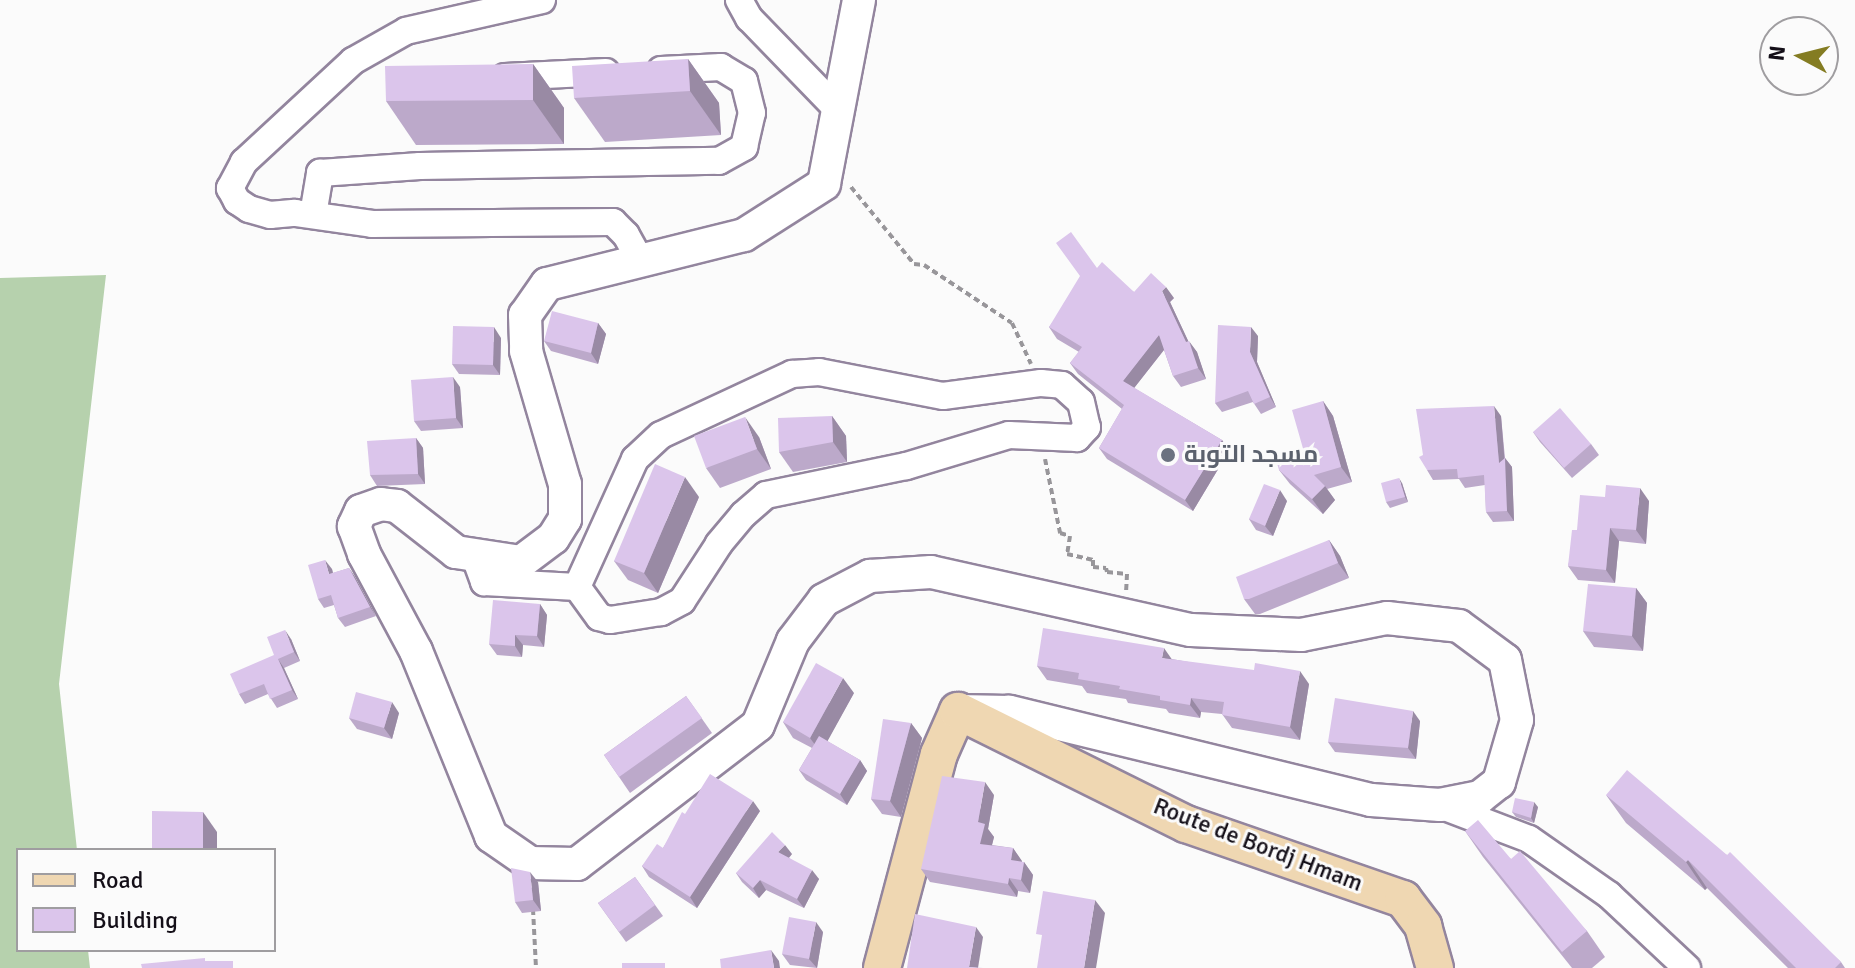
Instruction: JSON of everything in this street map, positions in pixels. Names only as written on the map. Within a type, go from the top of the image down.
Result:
[{"type":"main road","points":[[882,968],[939,754],[958,711]]},
{"type":"main road","name":"Route de Bordj Hmam","points":[[958,711],[1186,824],[1403,899],[1423,926],[1435,968]]},
{"type":"street","points":[[542,0],[406,31],[353,61],[282,123],[244,162],[230,188],[237,201],[249,209],[270,215],[313,215],[372,224],[613,222],[626,235],[640,260]]},
{"type":"street","points":[[739,0],[749,18],[839,111]]},
{"type":"street","points":[[859,0],[824,184],[744,235],[547,284],[525,315],[526,351],[565,484],[565,519],[553,538],[521,562],[475,557],[456,552],[397,506],[381,504],[361,511],[356,518],[356,539],[416,651],[491,836],[530,863],[577,864],[758,725],[793,641],[824,600],[870,576],[931,572],[1191,630],[1301,635],[1387,618],[1459,626],[1505,660],[1517,720],[1499,782],[1480,797],[1440,805],[1371,800],[1009,712],[958,711]]},
{"type":"street","points":[[313,215],[320,173],[420,166],[719,161],[744,147],[752,113],[744,81],[721,67],[478,78]]},
{"type":"street","points":[[819,372],[943,396],[1041,383],[1062,385],[1081,402],[1087,427],[1077,438],[1009,435],[906,466],[766,495],[743,515],[719,544],[682,601],[661,612],[610,620],[599,617],[577,587],[635,459],[661,435],[792,374],[819,372]]},
{"type":"street","points":[[475,557],[484,582],[577,587]]},
{"type":"street","points":[[1440,805],[1529,839],[1609,895],[1687,968]]},
{"type":"path","points":[[828,160],[914,264],[924,265],[1012,323],[1041,383]]},
{"type":"path","points":[[1041,436],[1060,533],[1070,536],[1067,554],[1093,560],[1093,567],[1106,568],[1107,572],[1127,574],[1124,613]]},
{"type":"path","points":[[533,908],[536,968]]},
{"type":"green space","points":[[106,275],[59,684],[77,848],[16,848],[16,952],[88,952],[90,968],[0,968],[0,278]]},
{"type":"building","points":[[688,59],[690,91],[574,98],[572,66]]},
{"type":"building","points":[[533,64],[533,100],[386,101],[385,66]]},
{"type":"building","points":[[1071,232],[1097,268],[1102,262],[1134,292],[1151,273],[1166,287],[1162,291],[1186,342],[1189,341],[1198,368],[1173,376],[1159,335],[1123,381],[1222,440],[1185,500],[1099,448],[1124,405],[1070,363],[1082,347],[1049,327],[1080,276],[1056,243]]},
{"type":"building","points":[[552,311],[598,323],[591,353],[544,341]]},
{"type":"building","points":[[1218,325],[1251,327],[1250,352],[1270,397],[1254,404],[1248,391],[1215,403]]},
{"type":"building","points":[[453,326],[494,327],[493,365],[452,364]]},
{"type":"building","points":[[453,377],[456,418],[414,421],[411,380]]},
{"type":"building","points":[[1323,401],[1341,467],[1314,475],[1325,486],[1312,499],[1279,470],[1276,460],[1304,452],[1292,410]]},
{"type":"building","points":[[1494,406],[1499,463],[1505,458],[1507,511],[1486,512],[1484,475],[1458,478],[1457,469],[1427,470],[1419,457],[1423,455],[1416,409]]},
{"type":"building","points":[[1560,408],[1591,444],[1564,468],[1533,432]]},
{"type":"building","points":[[832,416],[833,442],[779,452],[778,418]]},
{"type":"building","points":[[745,417],[757,449],[706,468],[694,436]]},
{"type":"building","points":[[416,438],[418,474],[370,475],[367,441]]},
{"type":"building","points":[[655,464],[685,477],[644,573],[614,561]]},
{"type":"building","points":[[1399,478],[1405,497],[1386,502],[1381,483]]},
{"type":"building","points":[[1264,484],[1280,490],[1265,526],[1249,519]]},
{"type":"building","points":[[1606,485],[1640,488],[1636,530],[1610,528],[1606,570],[1568,566],[1572,530],[1577,530],[1580,495],[1605,497]]},
{"type":"building","points":[[1329,540],[1338,563],[1244,599],[1236,577]]},
{"type":"building","points":[[325,560],[329,574],[349,568],[370,607],[338,618],[331,595],[318,599],[308,565]]},
{"type":"building","points":[[1588,584],[1636,588],[1632,636],[1583,631]]},
{"type":"building","points":[[493,600],[540,604],[537,636],[515,635],[515,646],[489,644]]},
{"type":"building","points":[[1043,628],[1164,648],[1162,658],[1254,670],[1255,663],[1300,671],[1290,727],[1222,715],[1224,702],[1191,698],[1190,705],[1160,700],[1160,696],[1078,679],[1079,673],[1037,666]]},
{"type":"building","points":[[285,630],[294,652],[278,659],[292,690],[270,699],[264,684],[239,694],[230,674],[274,655],[267,637]]},
{"type":"building","points":[[816,663],[843,678],[810,738],[783,722]]},
{"type":"building","points":[[356,692],[392,702],[384,728],[349,718]]},
{"type":"building","points":[[686,696],[702,718],[619,777],[604,755]]},
{"type":"building","points":[[1335,698],[1413,711],[1408,748],[1328,742]]},
{"type":"building","points":[[883,719],[911,723],[890,801],[871,799]]},
{"type":"building","points":[[819,736],[860,760],[840,794],[799,770]]},
{"type":"building","points":[[1627,770],[1727,855],[1730,852],[1841,962],[1835,968],[1796,968],[1688,860],[1686,862],[1606,795]]},
{"type":"building","points":[[710,774],[753,801],[690,897],[642,866],[657,844],[663,848],[682,812],[685,814]]},
{"type":"building","points":[[942,776],[985,782],[978,822],[985,824],[980,844],[1013,848],[1011,860],[1024,862],[1021,880],[1009,878],[1008,884],[921,869]]},
{"type":"building","points":[[1515,798],[1534,802],[1531,818],[1512,812]]},
{"type":"building","points":[[152,811],[203,812],[203,848],[152,848]]},
{"type":"building","points":[[1478,820],[1511,859],[1520,851],[1587,931],[1562,952],[1465,831]]},
{"type":"building","points":[[772,832],[785,845],[778,852],[812,870],[797,899],[760,880],[753,888],[736,873]]},
{"type":"building","points":[[511,868],[530,872],[533,900],[515,902]]},
{"type":"building","points":[[635,877],[655,905],[619,932],[598,903]]},
{"type":"building","points":[[1043,891],[1095,900],[1084,968],[1037,968],[1042,935],[1036,934]]},
{"type":"building","points":[[915,914],[976,927],[969,967],[983,968],[907,968]]},
{"type":"building","points":[[789,917],[816,922],[809,959],[782,954]]},
{"type":"building","points":[[771,950],[774,968],[721,968],[720,959]]},
{"type":"building","points":[[205,958],[205,961],[233,961],[233,968],[142,968],[141,964]]},
{"type":"building","points":[[622,963],[665,963],[665,968],[622,968]]},
{"type":"place","name":"مسجد التوبة","points":[[1168,455]]}]
